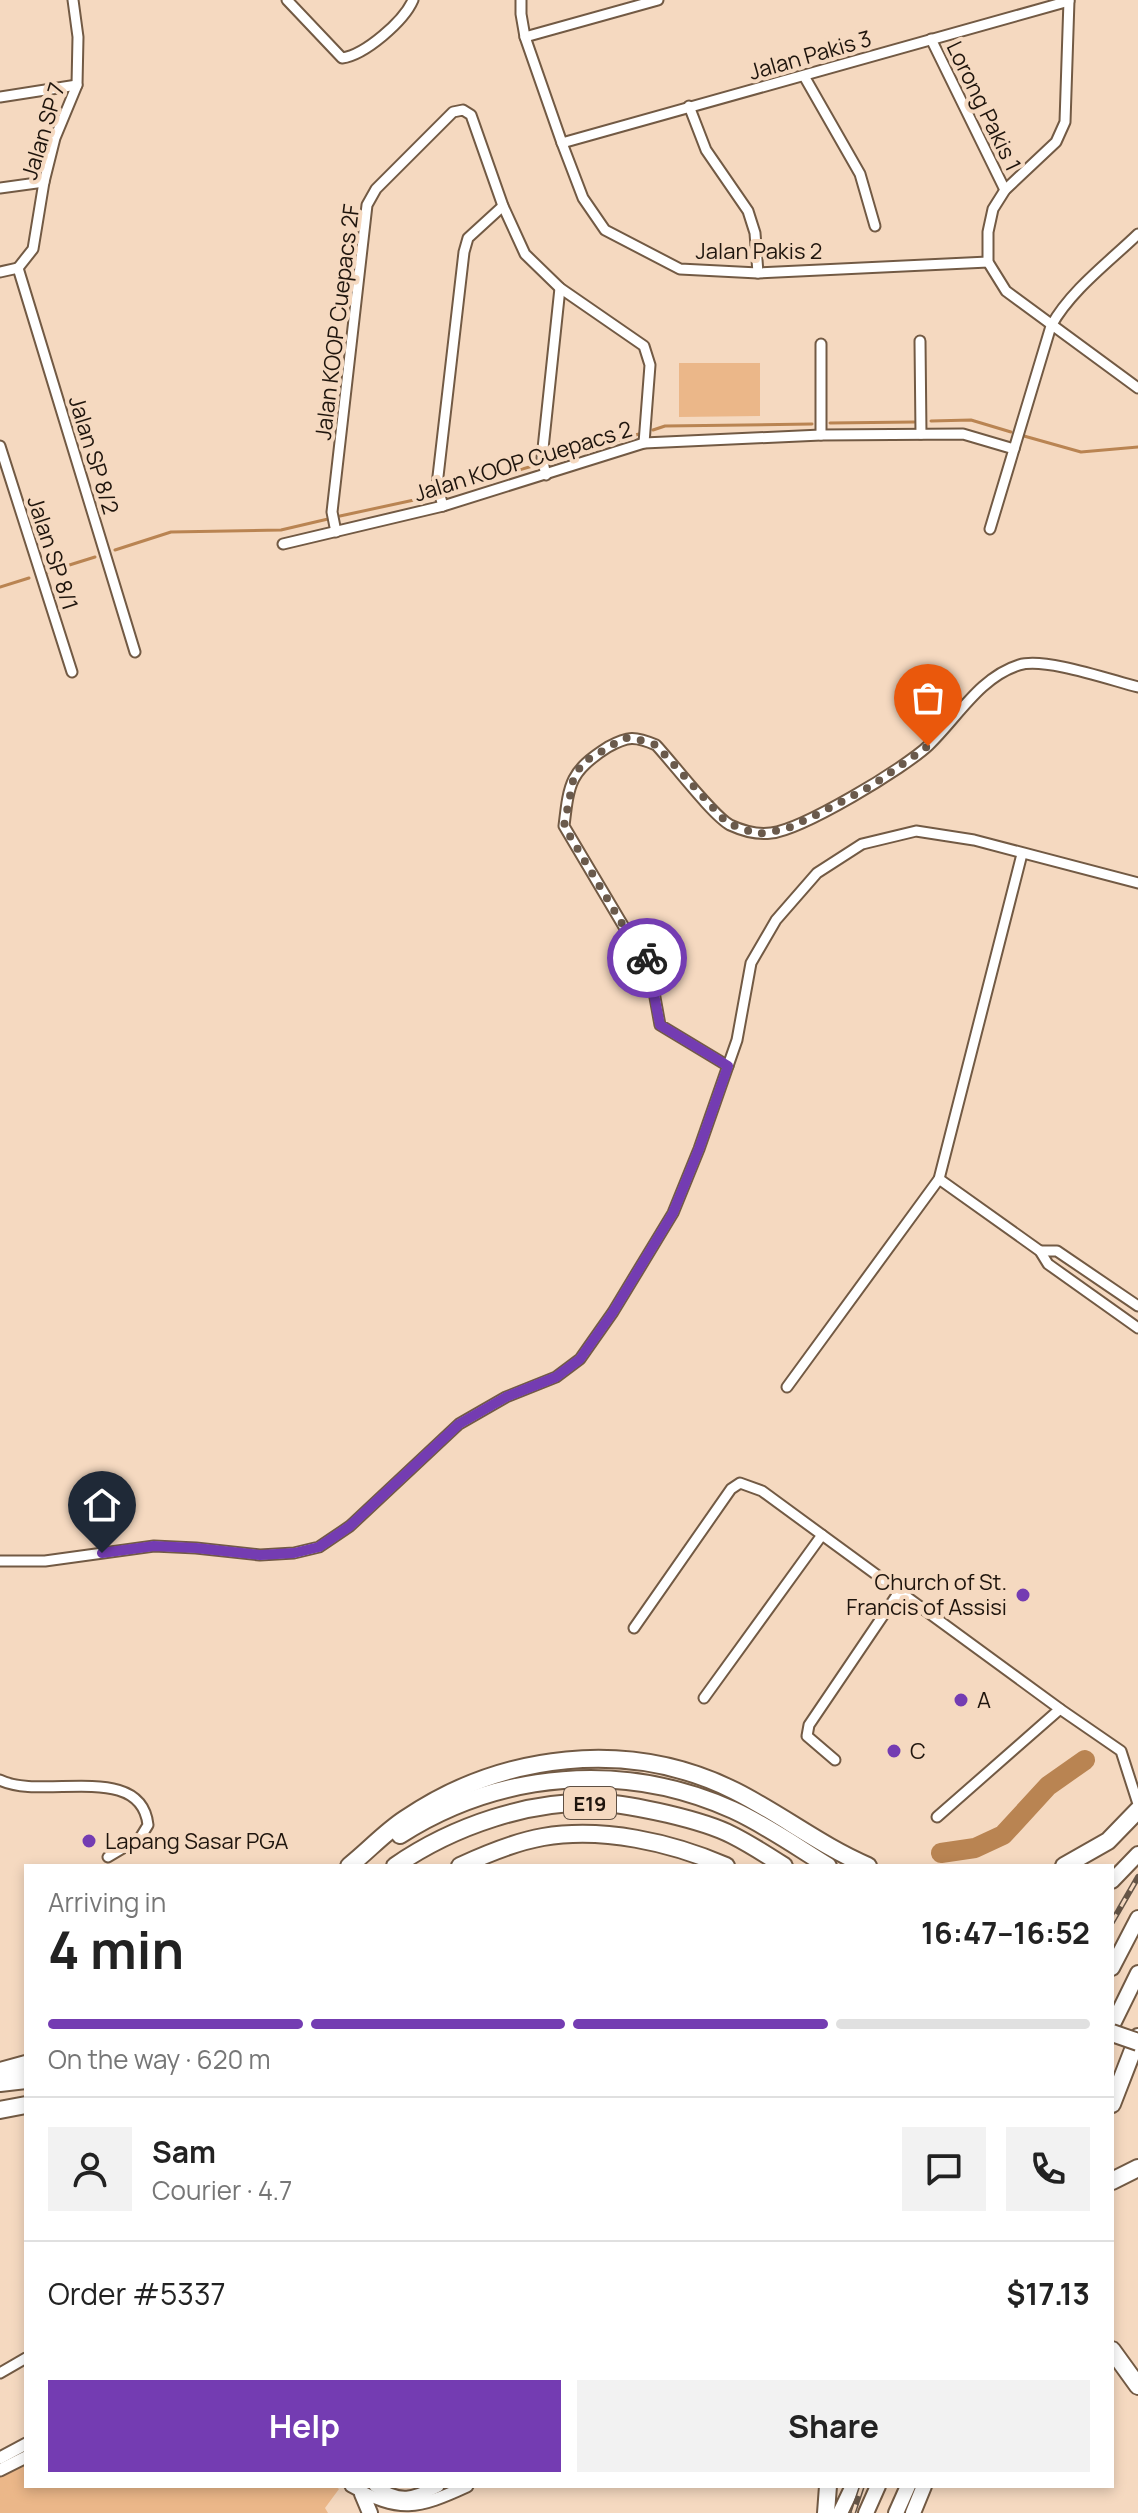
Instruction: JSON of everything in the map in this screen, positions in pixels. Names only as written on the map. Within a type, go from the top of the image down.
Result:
[{"type":"highway","points":[[352,1864],[403,1819],[488,1776],[537,1764],[600,1757],[642,1762],[690,1773],[732,1790],[841,1855],[863,1864]]},
{"type":"highway","points":[[353,1864],[414,1826],[452,1807],[499,1789],[534,1781],[562,1779],[642,1784],[691,1794],[753,1821],[825,1864]]},
{"type":"highway","name":"E19","points":[[398,1864],[420,1849],[507,1814],[553,1806],[600,1803],[642,1808],[730,1833],[781,1864]]},
{"type":"highway","points":[[1068,1864],[1108,1841],[1138,1807]]},
{"type":"highway","name":"E19","points":[[464,1864],[490,1852],[543,1837],[604,1835],[653,1842],[721,1864]]},
{"type":"highway","points":[[698,1854],[710,1864]]},
{"type":"highway","points":[[1116,1876],[1138,1854]]},
{"type":"highway","points":[[1114,1964],[1138,1918]]},
{"type":"highway","points":[[1114,2022],[1138,1973]]},
{"type":"highway","points":[[1114,2040],[1128,1992]]},
{"type":"highway","points":[[1114,2034],[1138,2040],[1114,2099]]},
{"type":"highway","points":[[1114,2060],[1138,2068]]},
{"type":"highway","points":[[0,2071],[24,2065]]},
{"type":"highway","points":[[0,2083],[24,2080]]},
{"type":"highway","points":[[1114,2083],[1138,2090]]},
{"type":"highway","points":[[0,2110],[24,2105]]},
{"type":"highway","points":[[1114,2180],[1138,2168]]},
{"type":"highway","points":[[1114,2353],[1138,2386]]},
{"type":"highway","points":[[826,2513],[828,2488]]},
{"type":"highway","points":[[840,2513],[852,2488]]},
{"type":"highway","points":[[866,2513],[877,2488]]},
{"type":"highway","points":[[896,2513],[907,2488]]},
{"type":"highway","points":[[913,2513],[923,2488]]},
{"type":"highway","points":[[363,2489],[370,2513]]},
{"type":"street","name":"Jalan SP 7","points":[[18,268],[33,249],[55,138],[77,85],[78,37],[73,0]]},
{"type":"street","points":[[287,0],[342,58],[362,51],[404,16],[413,0]]},
{"type":"street","name":"Jalan Pakis 2","points":[[521,0],[525,37],[562,143],[583,198],[605,230],[680,269],[758,273],[988,262]]},
{"type":"street","points":[[525,37],[629,4],[658,0]]},
{"type":"street","points":[[1069,1],[1065,122],[1056,142],[1005,190],[993,209],[988,232],[988,262],[1006,291],[1138,388]]},
{"type":"street","name":"Jalan Pakis 3","points":[[562,143],[1069,1]]},
{"type":"street","name":"Lorong Pakis 1","points":[[931,39],[1005,190]]},
{"type":"street","points":[[804,76],[860,174],[875,226]]},
{"type":"street","points":[[0,97],[77,85]]},
{"type":"street","points":[[689,106],[706,150],[748,211],[755,233],[758,273]]},
{"type":"street","name":"Jalan KOOP Cuepacs 2F","points":[[336,532],[332,512],[367,205],[376,189],[453,112],[463,110],[471,115],[503,206]]},
{"type":"street","points":[[0,188],[44,182]]},
{"type":"street","points":[[443,506],[437,485],[464,252],[468,238],[503,206],[525,254],[560,288],[644,346],[650,365],[644,443]]},
{"type":"street","points":[[990,529],[1051,326],[1058,313],[1138,234]]},
{"type":"street","points":[[0,272],[18,268]]},
{"type":"street","name":"Jalan SP 8/2","points":[[18,268],[135,652]]},
{"type":"street","points":[[546,475],[542,458],[560,288]]},
{"type":"street","points":[[920,341],[921,434]]},
{"type":"street","points":[[821,344],[821,435]]},
{"type":"street","name":"Jalan KOOP Cuepacs 2","points":[[283,544],[443,506],[644,443],[821,435],[963,434],[1014,449]]},
{"type":"street","name":"Jalan SP 8/1","points":[[0,446],[72,672]]},
{"type":"street","points":[[728,1066],[660,1025],[648,959],[624,927],[564,826],[573,781],[582,763],[624,738],[645,740],[656,745],[727,823],[757,834],[773,833],[873,785],[928,746],[965,705],[997,676],[1021,665],[1044,664],[1138,687]]},
{"type":"street","points":[[0,1561],[45,1561],[154,1546],[260,1555],[294,1553],[319,1547],[350,1526],[459,1424],[506,1397],[556,1377],[580,1359],[613,1312],[673,1213],[737,1040],[751,963],[776,920],[817,873],[862,844],[916,831],[974,840],[1138,883]]},
{"type":"street","points":[[787,1387],[939,1179],[1022,854]]},
{"type":"street","points":[[939,1179],[1040,1251],[1048,1264],[1138,1328]]},
{"type":"street","points":[[1040,1251],[1057,1251],[1138,1306]]},
{"type":"street","points":[[634,1628],[731,1489],[740,1483],[762,1491],[1121,1751],[1138,1807]]},
{"type":"street","points":[[704,1698],[822,1535]]},
{"type":"street","points":[[835,1760],[807,1736],[809,1725],[899,1592]]},
{"type":"street","points":[[937,1817],[1060,1709]]},
{"type":"street","points":[[0,1780],[13,1786],[43,1788],[94,1786],[134,1796],[143,1803],[148,1825],[140,1838],[108,1857]]},
{"type":"street","points":[[1116,1876],[1138,1843]]},
{"type":"street","points":[[0,2373],[24,2359]]},
{"type":"street","points":[[0,2458],[24,2445]]},
{"type":"street","points":[[0,2470],[24,2458]]},
{"type":"street","points":[[363,2489],[389,2496],[415,2498],[434,2488]]},
{"type":"street","points":[[363,2489],[388,2509],[418,2508],[463,2488]]},
{"type":"shaded area","points":[[679,363],[760,363],[760,416],[679,417]]},
{"type":"shaded area","points":[[24,2463],[24,2488],[339,2489],[325,2508],[328,2513],[0,2513],[0,2475]]},
{"type":"waterway","points":[[931,421],[971,420],[1011,432]]},
{"type":"waterway","points":[[830,423],[914,422]]},
{"type":"waterway","points":[[653,430],[665,426],[812,424]]},
{"type":"waterway","points":[[550,461],[639,434]]},
{"type":"waterway","points":[[1024,436],[1081,452],[1138,447]]},
{"type":"waterway","points":[[445,492],[536,465]]},
{"type":"waterway","points":[[340,516],[428,497]]},
{"type":"waterway","points":[[115,550],[171,532],[281,530],[328,519]]},
{"type":"waterway","points":[[47,572],[95,557]]},
{"type":"waterway","points":[[0,587],[29,578]]},
{"type":"waterway","points":[[941,1853],[975,1848],[1003,1835],[1048,1786],[1085,1760]]},
{"type":"railway","points":[[1114,1919],[1138,1877]]},
{"type":"railway","points":[[853,2513],[861,2488]]},
{"type":"way so far","points":[[647,958],[624,927],[564,826],[573,781],[582,763],[624,738],[645,740],[656,745],[727,823],[757,834],[786,829],[820,813],[873,785],[928,746]]},
{"type":"place","name":"Church of St. Francis of Assisi","points":[[1023,1595]]},
{"type":"place","name":"A","points":[[961,1700]]},
{"type":"place","name":"C","points":[[894,1751]]},
{"type":"place","name":"Lapang Sasar PGA","points":[[89,1841]]},
{"type":"route","points":[[102,1553],[154,1546],[260,1555],[294,1553],[319,1547],[350,1526],[459,1424],[506,1397],[556,1377],[580,1359],[613,1312],[673,1213],[728,1066],[660,1025],[647,958]]}]
